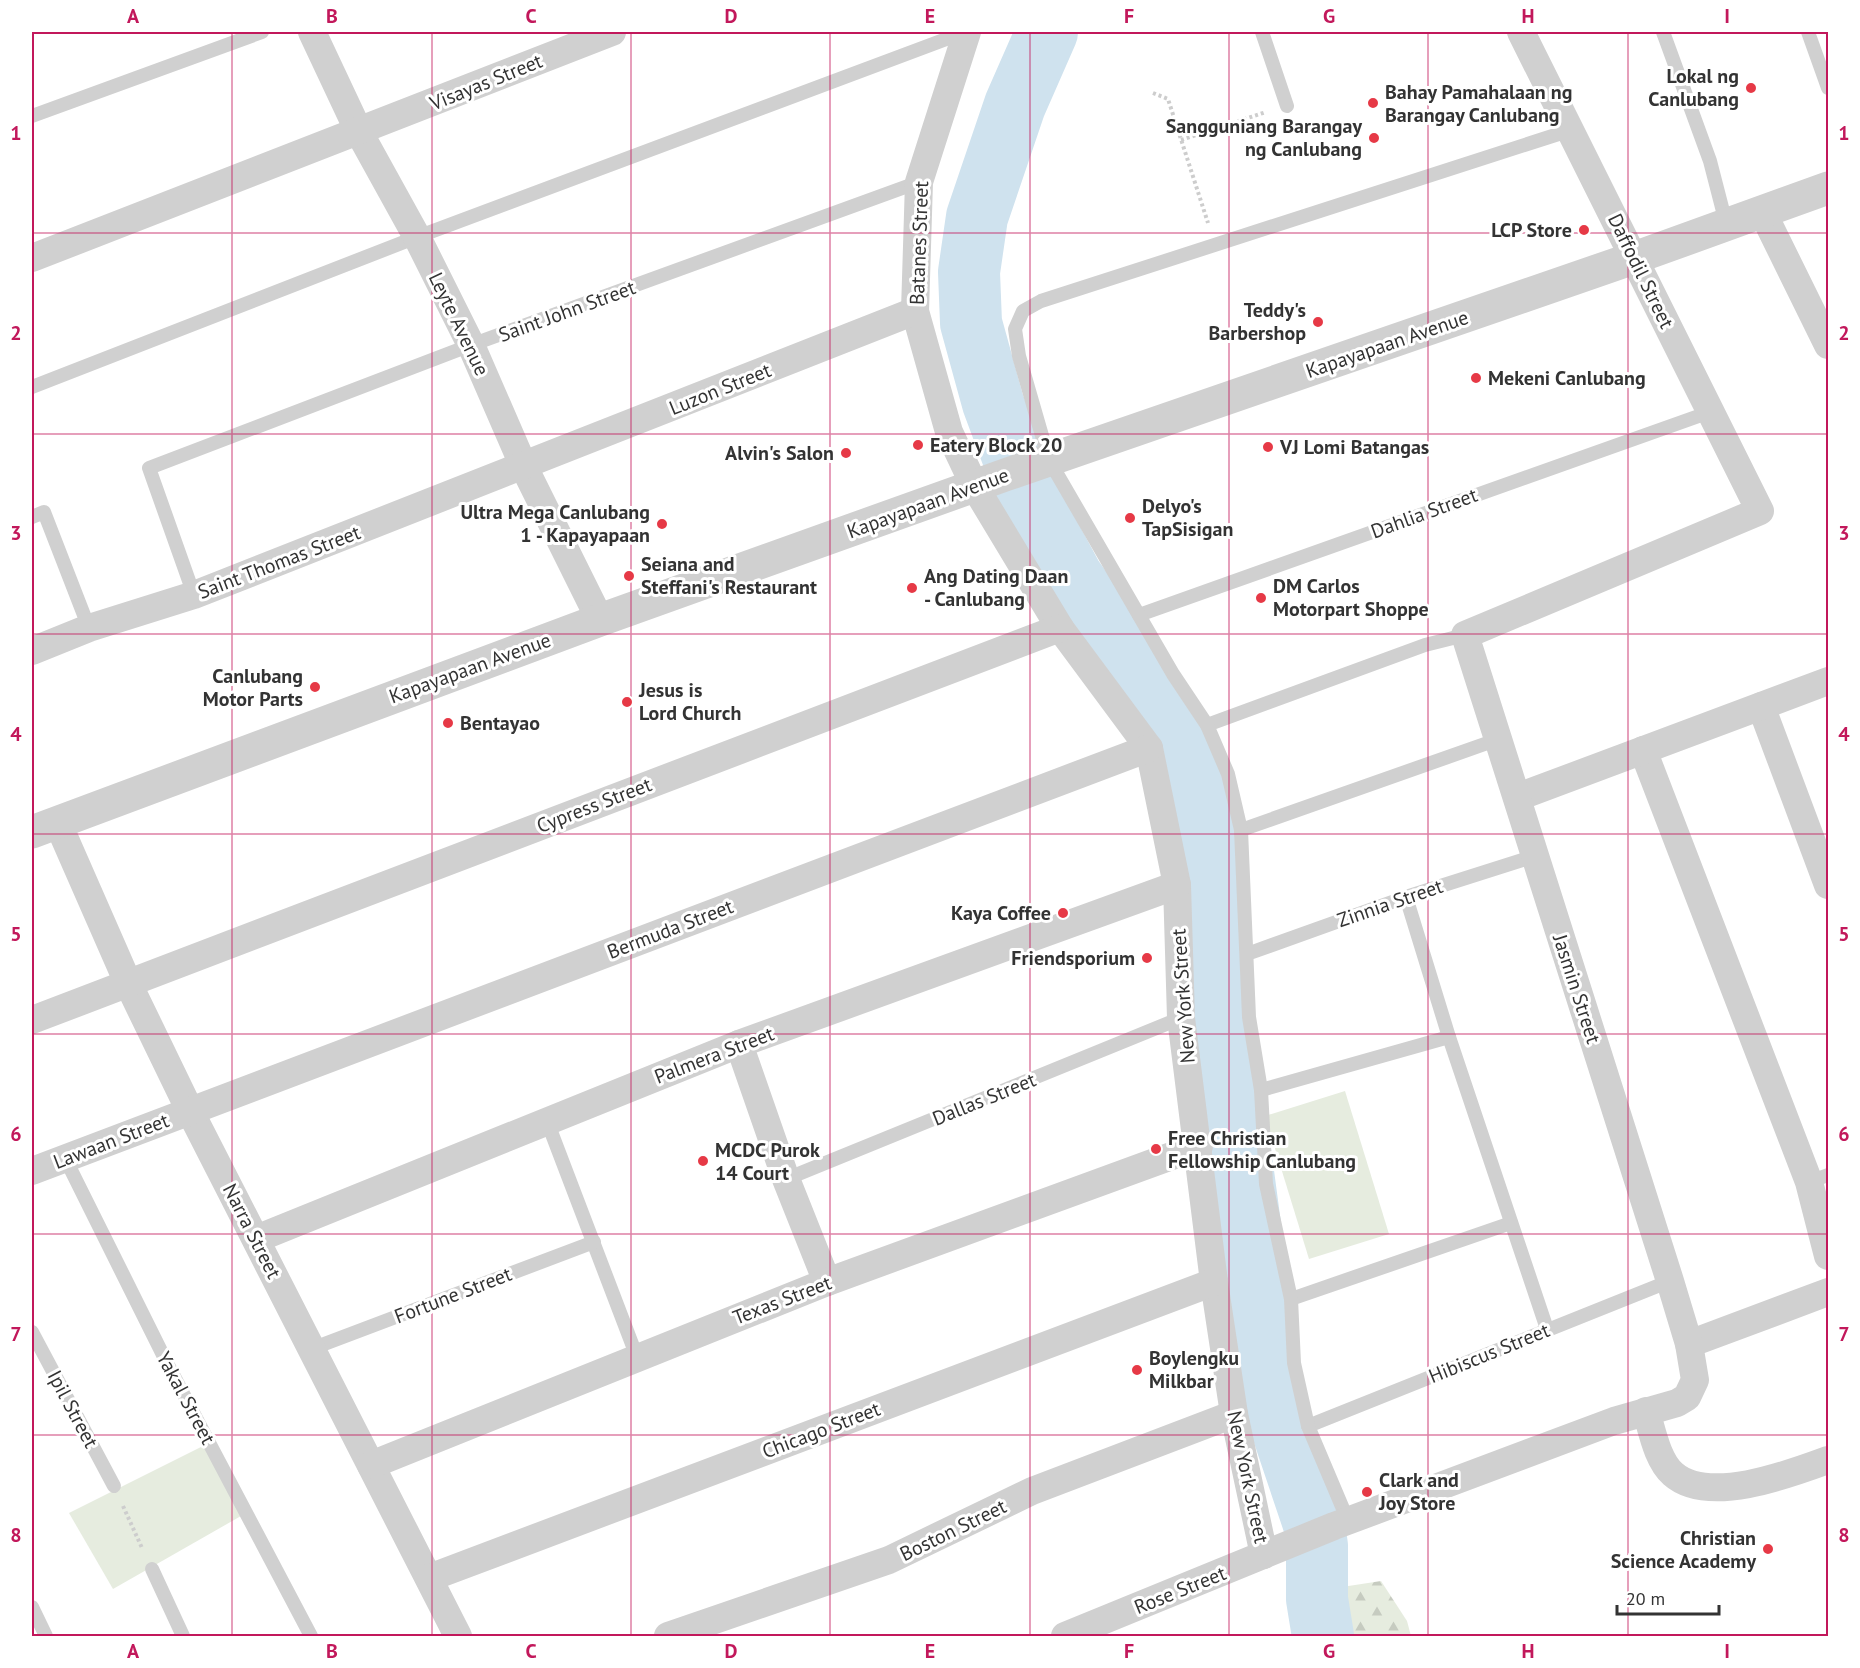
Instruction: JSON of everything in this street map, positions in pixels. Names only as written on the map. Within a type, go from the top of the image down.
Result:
[{"type":"street","name":"Leyte Avenue","points":[[312,32],[359,132],[417,237],[471,345],[524,467],[600,620]]},
{"type":"street","name":"Visayas Street","points":[[32,258],[612,32]]},
{"type":"street","name":"Batanes Street","points":[[966,32],[919,182],[915,311],[949,432],[975,487]]},
{"type":"street","name":"Daffodil Street","points":[[1464,634],[1760,511],[1521,32]]},
{"type":"street","name":"Kapayapaan Avenue","points":[[44,826],[600,620],[1029,467],[1634,258],[1828,188]]},
{"type":"street","points":[[1762,211],[1828,345]]},
{"type":"street","name":"Luzon Street","points":[[524,467],[915,311]]},
{"type":"street","name":"Saint Thomas Street","points":[[32,651],[89,628],[194,595],[524,467]]},
{"type":"street","name":"New York Street","points":[[975,487],[1060,628],[1149,748],[1177,885],[1181,1018],[1199,1146],[1214,1282],[1234,1414],[1264,1555]]},
{"type":"street","name":"Cypress Street","points":[[32,1020],[1060,628]]},
{"type":"street","name":"Jasmin Street","points":[[1464,634],[1496,740],[1518,796],[1689,1344],[1695,1371],[1692,1389],[1687,1397],[1677,1403],[1646,1411]]},
{"type":"street","points":[[1518,796],[1828,681]]},
{"type":"street","points":[[1761,706],[1828,885]]},
{"type":"street","name":"Bermuda Street","points":[[190,1111],[1149,748]]},
{"type":"street","points":[[1643,750],[1819,1178],[1828,1256]]},
{"type":"street","name":"Narra Street","points":[[44,826],[128,983],[190,1111],[458,1636]]},
{"type":"street","name":"Palmera Street","points":[[256,1239],[739,1044],[1177,885]]},
{"type":"street","points":[[739,1044],[786,1179],[826,1282]]},
{"type":"street","name":"Lawaan Street","points":[[32,1171],[190,1111]]},
{"type":"street","name":"Texas Street","points":[[371,1465],[826,1282],[1199,1146]]},
{"type":"street","name":"Chicago Street","points":[[429,1578],[1214,1282]]},
{"type":"street","points":[[1689,1344],[1828,1292]]},
{"type":"street","points":[[1646,1411],[1664,1463],[1677,1477],[1698,1485],[1749,1484],[1828,1460]]},
{"type":"street","name":"Rose Street","points":[[1065,1636],[1341,1525],[1646,1411]]},
{"type":"street","name":"Boston Street","points":[[668,1636],[889,1560],[1032,1491],[1234,1414]]},
{"type":"lane","points":[[32,116],[262,32]]},
{"type":"lane","points":[[32,387],[417,237],[966,32]]},
{"type":"lane","points":[[1262,32],[1287,106]]},
{"type":"lane","points":[[1663,32],[1710,161],[1726,223]]},
{"type":"lane","points":[[1808,32],[1828,88]]},
{"type":"lane","points":[[1341,1525],[1308,1426],[1294,1363],[1291,1299],[1266,1184],[1261,1090],[1249,1017],[1241,830],[1228,774],[1207,725],[1173,674],[1139,615],[1029,467],[1015,329],[1023,311],[1041,301],[1214,243],[1571,130]]},
{"type":"lane","name":"Saint John Street","points":[[194,595],[149,468],[471,345],[919,182]]},
{"type":"lane","name":"Dahlia Street","points":[[1139,615],[1710,412]]},
{"type":"lane","points":[[38,514],[89,628]]},
{"type":"lane","points":[[1207,725],[1425,645],[1464,634]]},
{"type":"lane","points":[[1241,830],[1496,740]]},
{"type":"lane","name":"Zinnia Street","points":[[1246,954],[1406,897],[1535,856]]},
{"type":"lane","points":[[1406,897],[1449,1037],[1547,1329]]},
{"type":"lane","name":"Dallas Street","points":[[786,1179],[1181,1018]]},
{"type":"lane","points":[[1261,1090],[1449,1037]]},
{"type":"lane","points":[[547,1121],[637,1357]]},
{"type":"lane","name":"Yakal Street","points":[[65,1158],[168,1365],[311,1636]]},
{"type":"lane","points":[[1291,1299],[1511,1223]]},
{"type":"lane","name":"Fortune Street","points":[[311,1349],[594,1242]]},
{"type":"lane","name":"Hibiscus Street","points":[[1308,1426],[1670,1281]]},
{"type":"lane","name":"Ipil Street","points":[[32,1332],[114,1486]]},
{"type":"lane","points":[[152,1569],[183,1636]]},
{"type":"lane","points":[[32,1607],[46,1636]]},
{"type":"path","points":[[1153,93],[1168,99],[1214,243]]},
{"type":"path","points":[[1181,140],[1287,106]]},
{"type":"path","points":[[114,1486],[152,1569]]},
{"type":"green space","points":[[1027,32],[1061,32],[1039,79],[1004,174],[988,223],[979,272],[977,297],[979,322],[986,353],[1024,446],[1001,455],[979,397],[962,338],[956,309],[955,248],[960,216],[973,172],[1009,67]]},
{"type":"green space","points":[[1345,1091],[1389,1234],[1309,1259],[1265,1116]]},
{"type":"green space","points":[[205,1445],[241,1516],[113,1589],[69,1513]]},
{"type":"green space","points":[[1381,1581],[1407,1621],[1411,1636],[1319,1636],[1314,1616],[1342,1587]]},
{"type":"waterway","points":[[1047,32],[1015,105],[977,217],[969,272],[971,323],[993,403],[1019,473],[1051,538],[1072,577],[1130,658],[1185,755],[1215,871],[1217,977],[1274,1405],[1314,1524],[1317,1546],[1317,1599],[1323,1636]]},
{"type":"place","name":"Lokal ng Canlubang","points":[[1751,88]]},
{"type":"place","name":"Bahay Pamahalaan ng Barangay Canlubang","points":[[1373,103]]},
{"type":"place","name":"Sangguniang Barangay ng Canlubang","points":[[1374,138]]},
{"type":"place","name":"LCP Store","points":[[1584,230]]},
{"type":"place","name":"Teddy's Barbershop","points":[[1318,322]]},
{"type":"place","name":"Mekeni Canlubang","points":[[1476,378]]},
{"type":"place","name":"Eatery Block 20","points":[[918,445]]},
{"type":"place","name":"VJ Lomi Batangas","points":[[1268,447]]},
{"type":"place","name":"Alvin's Salon","points":[[846,453]]},
{"type":"place","name":"Delyo's TapSisigan","points":[[1130,518]]},
{"type":"place","name":"Ultra Mega Canlubang 1 - Kapayapaan","points":[[662,524]]},
{"type":"place","name":"Seiana and Steffani's Restaurant","points":[[629,576]]},
{"type":"place","name":"Ang Dating Daan - Canlubang","points":[[912,588]]},
{"type":"place","name":"DM Carlos Motorpart Shoppe","points":[[1261,598]]},
{"type":"place","name":"Canlubang Motor Parts","points":[[315,687]]},
{"type":"place","name":"Jesus is Lord Church","points":[[627,702]]},
{"type":"place","name":"Bentayao","points":[[448,723]]},
{"type":"place","name":"Kaya Coffee","points":[[1063,913]]},
{"type":"place","name":"Friendsporium","points":[[1147,958]]},
{"type":"place","name":"Free Christian Fellowship Canlubang","points":[[1156,1149]]},
{"type":"place","name":"MCDC Purok 14 Court","points":[[703,1161]]},
{"type":"place","name":"Boylengku Milkbar","points":[[1137,1370]]},
{"type":"place","name":"Clark and Joy Store","points":[[1367,1492]]},
{"type":"place","name":"Christian Science Academy","points":[[1768,1549]]}]
